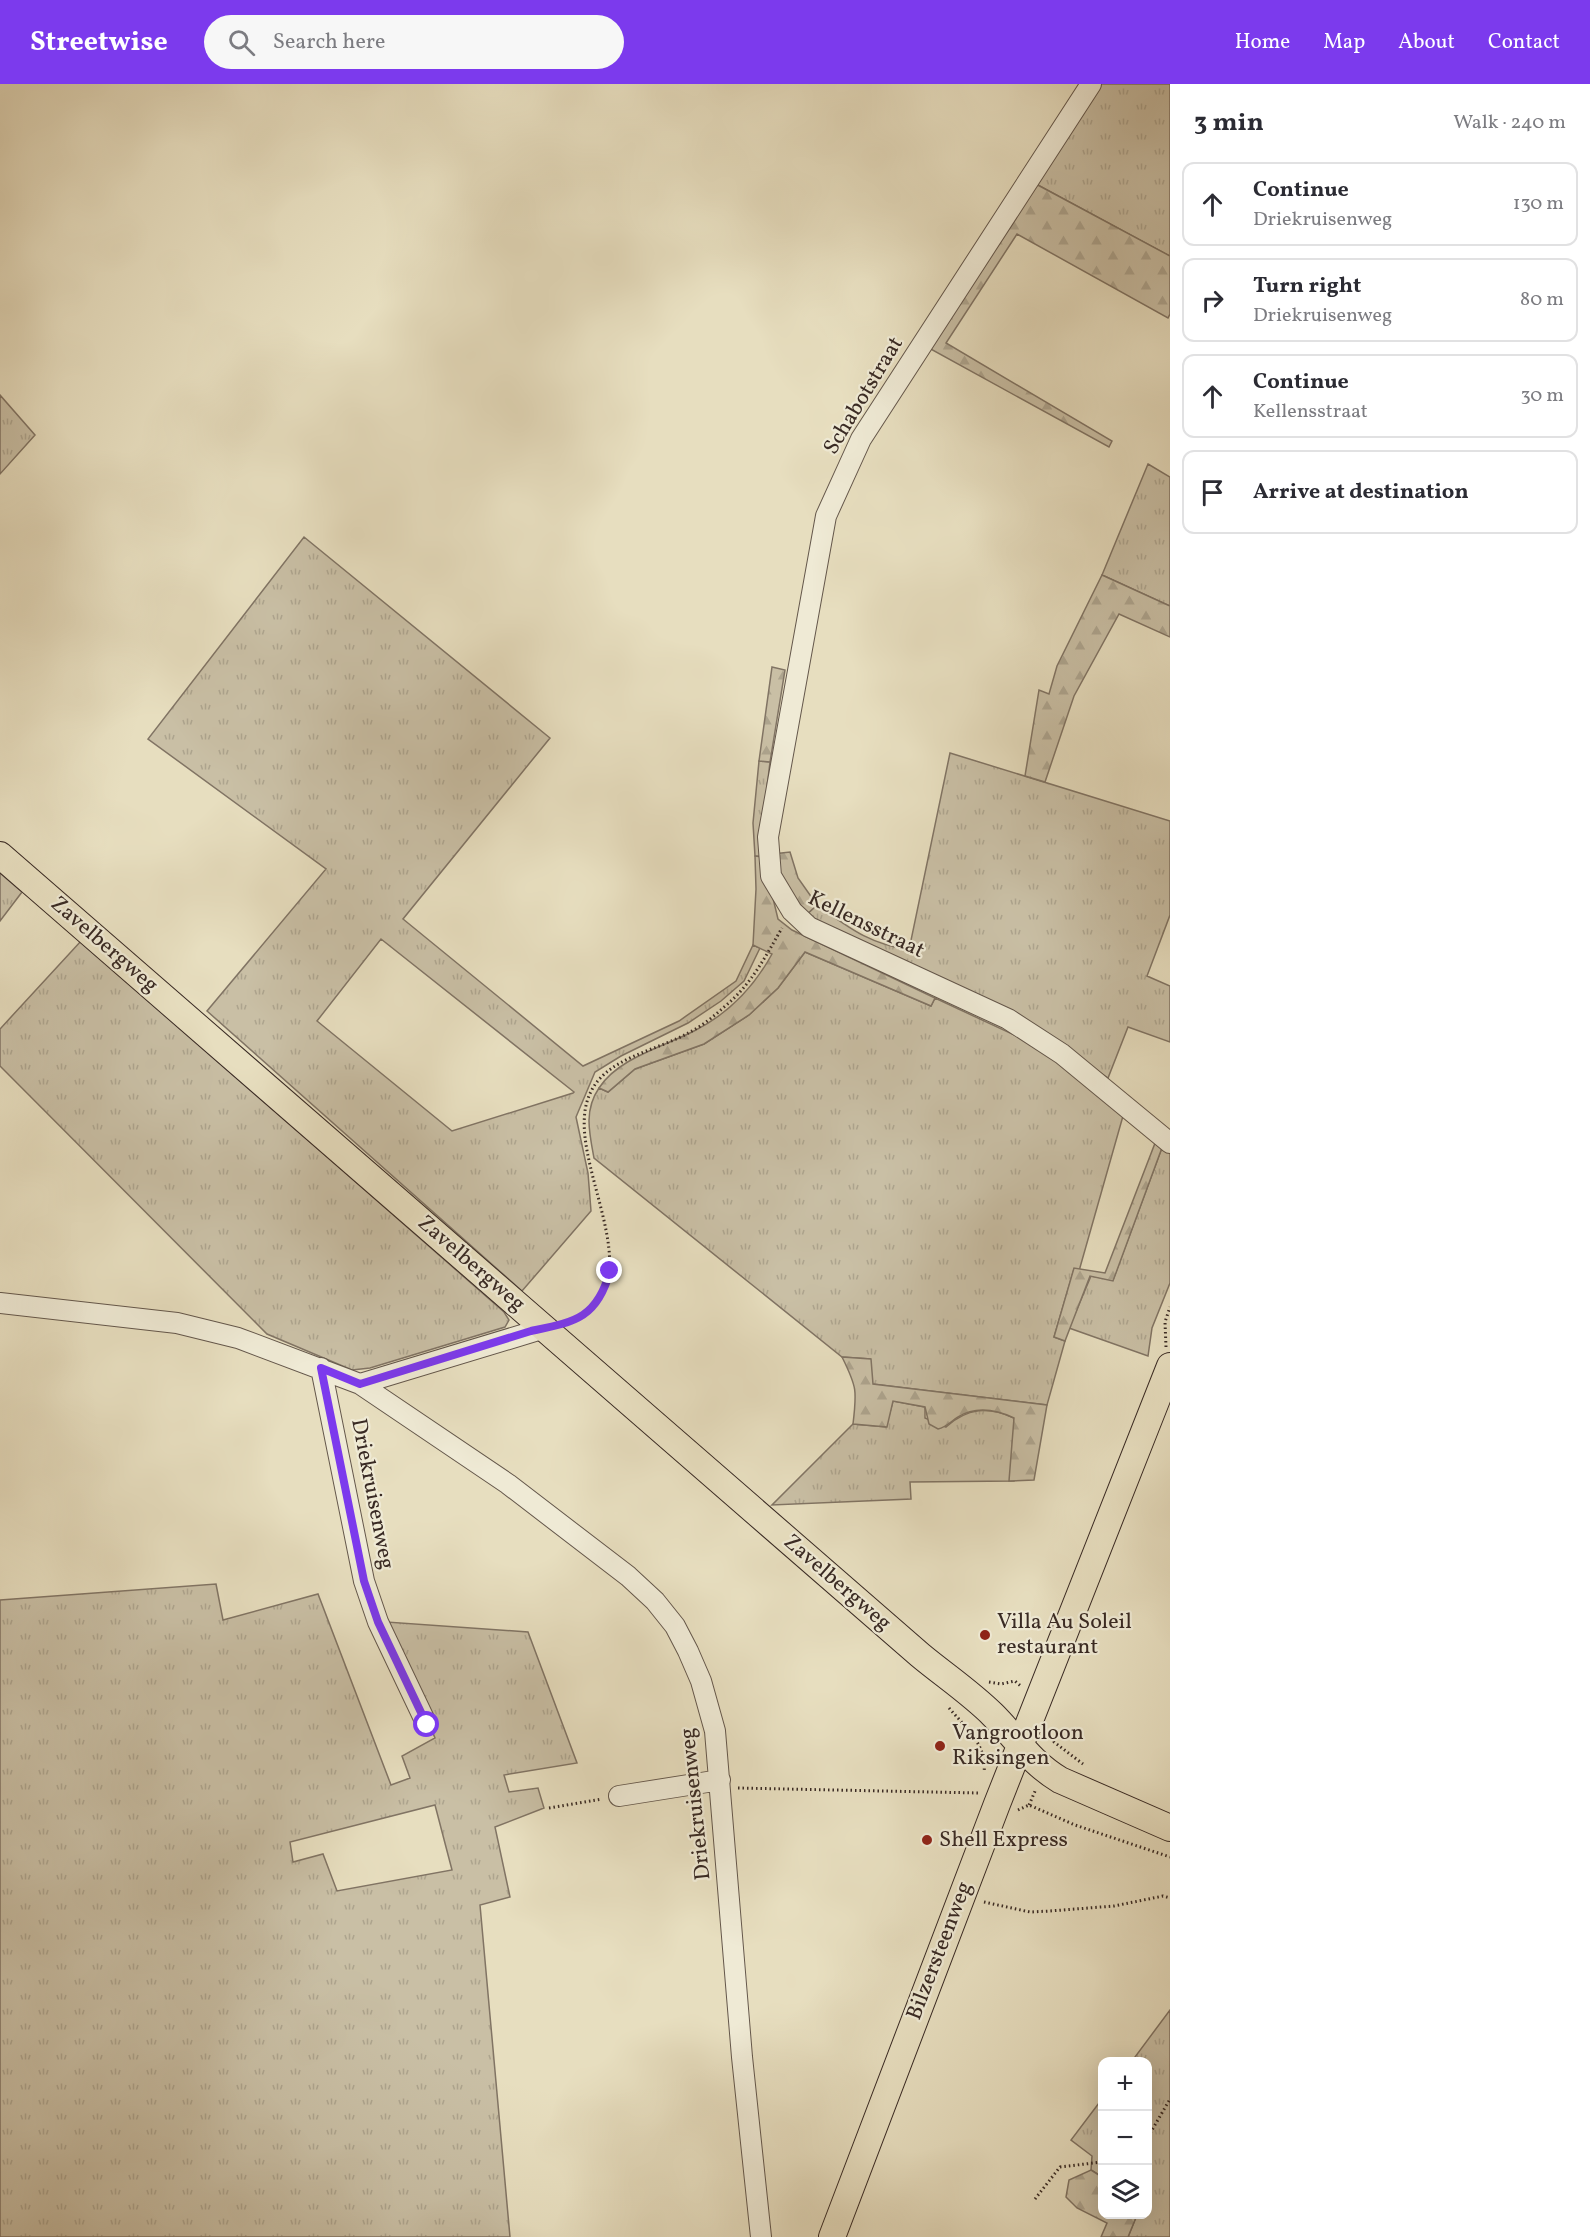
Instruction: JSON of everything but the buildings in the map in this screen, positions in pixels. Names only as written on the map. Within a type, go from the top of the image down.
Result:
[{"type":"main road","name":"Zavelbergweg","points":[[0,855],[993,1716],[1019,1747],[1044,1770],[1060,1780],[1170,1828]]},
{"type":"main road","name":"Bilzersteenweg","points":[[832,2236],[962,1895],[986,1793],[1019,1747],[1084,1589],[1170,1366]]},
{"type":"street","name":"Schabotstraat","points":[[792,911],[771,876],[768,837],[826,516],[861,439],[1091,84]]},
{"type":"street","name":"Kellensstraat","points":[[792,911],[809,927],[1008,1020],[1062,1054],[1170,1143]]},
{"type":"street","name":"Driekruisenweg","points":[[0,1303],[177,1323],[238,1338],[360,1384],[508,1484],[628,1576],[655,1601],[675,1626],[701,1681],[715,1731],[741,2045],[760,2237]]},
{"type":"street","points":[[360,1384],[545,1328]]},
{"type":"street","name":"Driekruisenweg","points":[[321,1368],[364,1581],[378,1622],[427,1725]]},
{"type":"street","points":[[619,1796],[720,1784]]},
{"type":"path","name":"Kellensstraat","points":[[545,1328],[572,1323],[595,1305],[606,1287],[610,1271],[598,1192],[583,1117],[589,1094],[604,1074],[634,1057],[690,1033],[723,1009],[750,984],[792,911]]},
{"type":"path","points":[[948,1707],[982,1747],[986,1760],[984,1775]]},
{"type":"path","points":[[720,1784],[986,1793]]},
{"type":"path","points":[[975,1803],[986,1793]]},
{"type":"path","points":[[549,1808],[619,1796]]},
{"type":"path","points":[[1029,1805],[1082,1828],[1170,1857]]},
{"type":"path","points":[[962,1895],[1002,1908],[1030,1912],[1114,1906],[1163,1896],[1170,1898]]},
{"type":"path","points":[[1152,2130],[1170,2099]]},
{"type":"path","points":[[1035,2199],[1060,2168],[1098,2163]]},
{"type":"green space","points":[[1100,84],[1170,84],[1170,256],[1034,183]]},
{"type":"green space","points":[[1034,183],[1170,256],[1170,314],[1168,318],[1017,234],[946,343],[1112,441],[1109,447],[927,347]]},
{"type":"green space","points":[[0,395],[35,435],[0,474]]},
{"type":"green space","points":[[1148,464],[1170,477],[1170,606],[1102,575]]},
{"type":"green space","points":[[304,537],[550,738],[403,919],[583,1066],[679,1021],[736,981],[753,945],[760,948],[744,981],[721,1001],[688,1023],[621,1056],[595,1072],[576,1117],[588,1173],[591,1211],[522,1291],[207,1011],[326,869],[148,739]],"holes":[[[381,939],[574,1092],[452,1131],[317,1021]]]},
{"type":"green space","points":[[1102,575],[1170,606],[1170,637],[1119,614],[1074,696],[1045,782],[1025,776],[1039,690],[1049,694],[1057,666]]},
{"type":"green space","points":[[772,667],[785,670],[770,762],[759,761]]},
{"type":"green space","points":[[950,753],[1170,821],[1170,915],[1147,976],[1170,986],[1170,1042],[1128,1027],[1108,1078],[1087,1064],[805,916],[817,905],[850,928],[871,939],[909,950]]},
{"type":"green space","points":[[759,761],[770,762],[764,813],[763,857],[755,856],[753,823]]},
{"type":"green space","points":[[790,852],[798,878],[817,905],[805,916],[785,888],[773,854]]},
{"type":"green space","points":[[755,856],[763,857],[778,919],[792,930],[935,998],[931,1006],[805,952],[778,988],[749,1015],[704,1044],[635,1069],[608,1092],[599,1088],[607,1078],[629,1061],[694,1031],[718,1016],[739,999],[757,978],[772,954],[753,945]]},
{"type":"green space","points":[[0,873],[22,892],[0,921]]},
{"type":"green space","points":[[81,941],[504,1312],[509,1320],[505,1327],[370,1368],[352,1370],[267,1334],[0,1066],[0,1029]]},
{"type":"green space","points":[[805,952],[931,1006],[935,998],[1042,1048],[1123,1116],[1079,1271],[1074,1269],[1054,1337],[1065,1341],[1047,1405],[872,1384],[870,1359],[842,1357],[594,1158],[589,1122],[591,1105],[599,1088],[608,1092],[635,1069],[704,1044],[749,1015],[778,988]]},
{"type":"green space","points":[[1157,1138],[1163,1145],[1113,1281],[1090,1276],[1065,1341],[1054,1337],[1074,1268],[1105,1273]]},
{"type":"green space","points":[[1163,1145],[1170,1150],[1170,1283],[1152,1328],[1148,1356],[1069,1328],[1091,1276],[1113,1280]]},
{"type":"green space","points":[[842,1357],[871,1359],[873,1384],[1047,1405],[1034,1480],[1009,1481],[1014,1418],[1001,1413],[986,1410],[972,1411],[938,1429],[929,1424],[925,1407],[893,1401],[887,1427],[853,1424],[855,1389]]},
{"type":"green space","points":[[893,1401],[925,1407],[925,1418],[946,1427],[962,1416],[978,1411],[995,1412],[1014,1418],[1014,1481],[910,1482],[911,1499],[772,1505],[853,1424],[886,1427]]},
{"type":"green space","points":[[216,1584],[223,1620],[318,1594],[391,1785],[410,1778],[402,1756],[435,1738],[387,1622],[528,1632],[577,1763],[504,1775],[509,1792],[538,1788],[544,1808],[495,1827],[510,1897],[480,1905],[510,2237],[0,2237],[0,1600]],"holes":[[[435,1805],[452,1870],[337,1891],[323,1854],[293,1862],[290,1842]]]},
{"type":"green space","points":[[1170,2010],[1170,2237],[1128,2237],[1135,2219],[1152,2219],[1152,2057],[1135,2057]]},
{"type":"green space","points":[[1098,2104],[1098,2174],[1091,2170],[1092,2156],[1071,2140]]},
{"type":"green space","points":[[1091,2170],[1098,2174],[1098,2218],[1077,2208],[1066,2197],[1069,2180]]},
{"type":"green space","points":[[1099,2219],[1135,2219],[1128,2237],[1101,2237],[1107,2223]]},
{"type":"place","name":"Villa Au Soleil restaurant","points":[[985,1635]]},
{"type":"place","name":"Vangrootloon Riksingen","points":[[940,1746]]},
{"type":"place","name":"Shell Express","points":[[927,1840]]},
{"type":"route","points":[[427,1725],[378,1622],[364,1581],[321,1368],[360,1384],[531,1331],[572,1323],[595,1305],[606,1287],[610,1271]]}]
